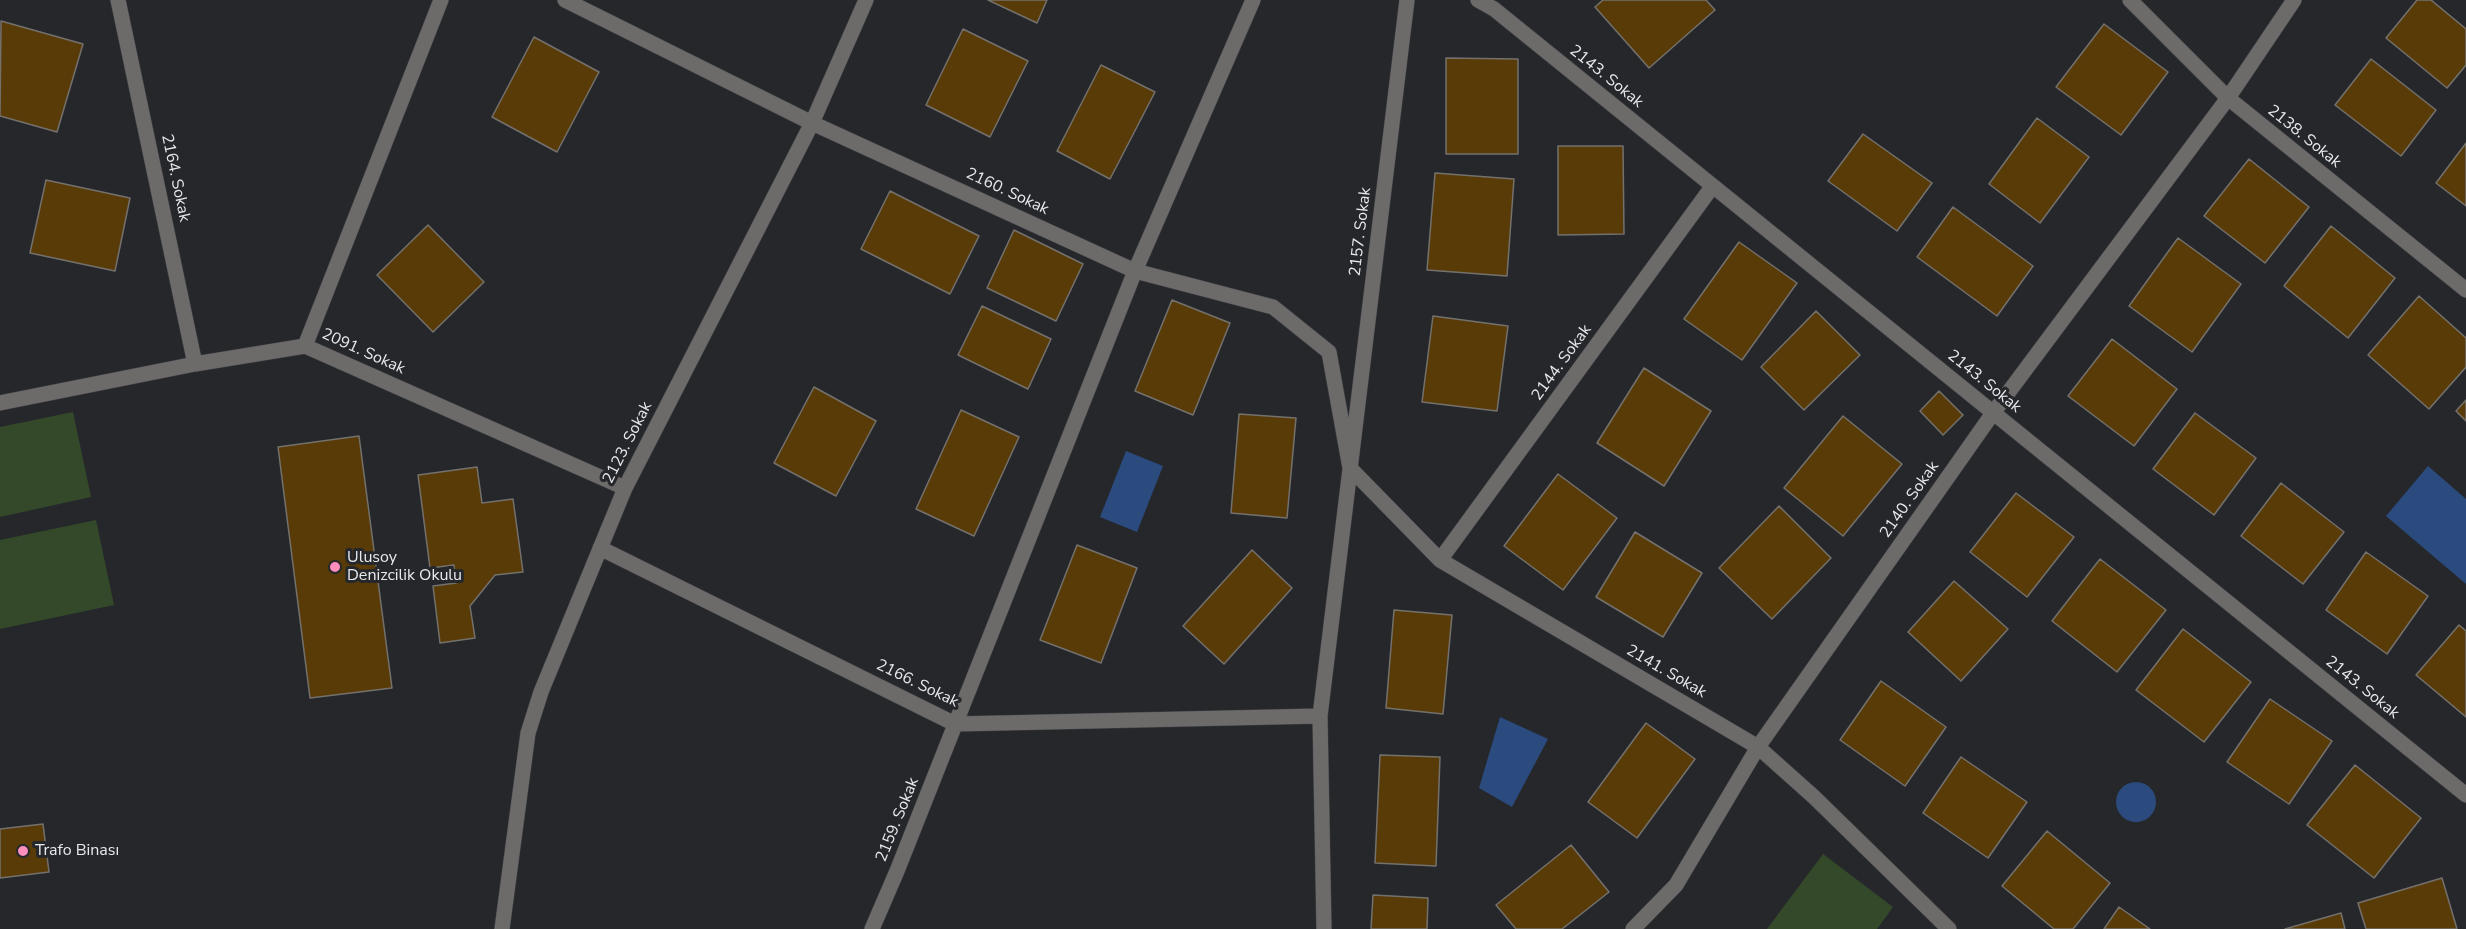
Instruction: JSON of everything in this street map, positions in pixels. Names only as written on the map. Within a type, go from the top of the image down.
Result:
[{"type":"street","name":"2164. Sokak","points":[[118,0],[195,364]]},
{"type":"street","points":[[305,346],[441,0]]},
{"type":"street","name":"2160. Sokak","points":[[565,0],[812,123],[1135,271],[1273,307],[1329,351],[1350,468]]},
{"type":"street","name":"2123. Sokak","points":[[502,929],[528,733],[541,692],[625,488],[812,123],[866,0]]},
{"type":"street","name":"2159. Sokak","points":[[872,929],[1135,271],[1253,0]]},
{"type":"street","name":"2157. Sokak","points":[[1324,929],[1320,716],[1407,0]]},
{"type":"street","name":"2143. Sokak","points":[[1478,0],[1499,4],[1712,187],[2466,795]]},
{"type":"street","name":"2138. Sokak","points":[[2130,0],[2228,98],[2466,290]]},
{"type":"street","name":"2140. Sokak","points":[[1634,929],[1676,885],[1758,747],[1993,413],[2228,98],[2294,0]]},
{"type":"street","name":"2144. Sokak","points":[[1440,560],[1712,187]]},
{"type":"street","name":"2091. Sokak","points":[[0,403],[195,364],[305,346],[625,488]]},
{"type":"street","name":"2141. Sokak","points":[[1350,468],[1440,560],[1758,747],[1814,797],[1949,929]]},
{"type":"street","name":"2166. Sokak","points":[[600,548],[955,724],[1320,716]]},
{"type":"green space","points":[[73,412],[91,497],[0,517],[0,427]]},
{"type":"green space","points":[[96,520],[114,605],[0,629],[0,540]]},
{"type":"green space","points":[[1823,854],[1893,907],[1877,929],[1767,929]]},
{"type":"water","points":[[1126,451],[1163,466],[1137,532],[1100,517]]},
{"type":"water","points":[[2428,466],[2466,499],[2466,584],[2386,516]]},
{"type":"water","points":[[1500,717],[1548,739],[1512,807],[1479,788]]},
{"type":"water","points":[[2136,782],[2144,783],[2150,788],[2155,794],[2155,810],[2150,816],[2144,821],[2136,822],[2128,821],[2122,816],[2117,810],[2116,802],[2117,794],[2122,788],[2128,783]]},
{"type":"building","points":[[988,0],[1047,0],[1037,23]]},
{"type":"building","points":[[1603,0],[1706,0],[1715,10],[1649,68],[1595,7]]},
{"type":"building","points":[[2417,0],[2431,0],[2466,29],[2466,65],[2447,88],[2386,38]]},
{"type":"building","points":[[1,21],[83,44],[57,132],[0,116]]},
{"type":"building","points":[[2104,24],[2168,72],[2121,135],[2056,87]]},
{"type":"building","points":[[963,29],[1028,61],[990,137],[926,105]]},
{"type":"building","points":[[534,37],[599,72],[557,152],[492,117]]},
{"type":"building","points":[[1446,58],[1518,59],[1518,154],[1446,154]]},
{"type":"building","points":[[2371,59],[2436,110],[2401,156],[2335,105]]},
{"type":"building","points":[[1101,65],[1155,92],[1110,179],[1057,151]]},
{"type":"building","points":[[2037,118],[2089,157],[2040,223],[1989,184]]},
{"type":"building","points":[[1863,134],[1932,183],[1897,231],[1828,181]]},
{"type":"building","points":[[2466,143],[2466,206],[2436,183]]},
{"type":"building","points":[[1558,146],[1623,146],[1624,234],[1558,235]]},
{"type":"building","points":[[2249,159],[2309,207],[2265,263],[2204,216]]},
{"type":"building","points":[[1435,173],[1514,179],[1507,276],[1427,270]]},
{"type":"building","points":[[46,180],[130,198],[115,271],[30,253]]},
{"type":"building","points":[[890,191],[979,236],[950,294],[861,249]]},
{"type":"building","points":[[1953,207],[2033,266],[1997,316],[1917,257]]},
{"type":"building","points":[[428,225],[484,282],[433,332],[377,275]]},
{"type":"building","points":[[2331,226],[2395,278],[2348,338],[2284,286]]},
{"type":"building","points":[[1014,230],[1083,264],[1056,321],[987,288]]},
{"type":"building","points":[[2178,238],[2241,284],[2192,352],[2129,306]]},
{"type":"building","points":[[1739,242],[1797,283],[1742,360],[1684,319]]},
{"type":"building","points":[[2419,296],[2466,338],[2466,367],[2429,409],[2368,355]]},
{"type":"building","points":[[1172,300],[1230,323],[1193,415],[1135,391]]},
{"type":"building","points":[[982,306],[1051,339],[1028,389],[958,355]]},
{"type":"building","points":[[1816,311],[1860,355],[1804,410],[1761,367]]},
{"type":"building","points":[[1433,316],[1508,326],[1497,411],[1422,402]]},
{"type":"building","points":[[2112,339],[2177,389],[2134,446],[2068,396]]},
{"type":"building","points":[[1644,368],[1711,411],[1664,486],[1597,443]]},
{"type":"building","points":[[814,387],[876,421],[836,496],[774,463]]},
{"type":"building","points":[[1939,391],[1963,415],[1943,435],[1920,411]]},
{"type":"building","points":[[2466,400],[2466,421],[2456,411]]},
{"type":"building","points":[[961,410],[1019,437],[974,536],[916,509]]},
{"type":"building","points":[[2195,413],[2256,458],[2214,515],[2153,469]]},
{"type":"building","points":[[1239,414],[1296,418],[1287,518],[1231,513]]},
{"type":"building","points":[[1843,416],[1902,464],[1843,536],[1784,488]]},
{"type":"building","name":"Ulusoy Denizcilik Okulu","points":[[359,436],[392,688],[310,698],[278,447]]},
{"type":"building","points":[[477,467],[482,503],[513,499],[523,572],[495,575],[470,606],[475,638],[440,643],[433,586],[456,583],[454,565],[430,568],[418,475]]},
{"type":"building","points":[[1558,474],[1617,518],[1563,590],[1504,546]]},
{"type":"building","points":[[2281,483],[2344,532],[2303,584],[2241,536]]},
{"type":"building","points":[[2016,493],[2074,537],[2027,597],[1970,552]]},
{"type":"building","points":[[1779,506],[1831,558],[1772,619],[1719,568]]},
{"type":"building","points":[[1635,532],[1702,573],[1663,637],[1596,597]]},
{"type":"building","points":[[1077,545],[1137,568],[1101,663],[1040,640]]},
{"type":"building","points":[[1252,550],[1292,588],[1224,664],[1183,626]]},
{"type":"building","points":[[2366,552],[2428,596],[2387,654],[2326,610]]},
{"type":"building","points":[[2100,559],[2166,610],[2117,672],[2052,621]]},
{"type":"building","points":[[1954,581],[2008,629],[1961,681],[1908,632]]},
{"type":"building","points":[[1394,610],[1452,615],[1443,714],[1386,708]]},
{"type":"building","points":[[2459,625],[2466,631],[2466,717],[2416,675]]},
{"type":"building","points":[[2183,629],[2251,682],[2204,742],[2136,690]]},
{"type":"building","points":[[1881,681],[1946,727],[1905,786],[1840,740]]},
{"type":"building","points":[[2270,699],[2332,741],[2289,804],[2227,762]]},
{"type":"building","points":[[1646,723],[1695,759],[1637,838],[1588,802]]},
{"type":"building","points":[[1380,755],[1440,757],[1436,866],[1375,863]]},
{"type":"building","points":[[1961,757],[2027,802],[1988,858],[1923,813]]},
{"type":"building","points":[[2355,765],[2421,818],[2374,878],[2307,825]]},
{"type":"building","name":"Trafo Binası","points":[[43,824],[49,872],[0,878],[0,829]]},
{"type":"building","points":[[2047,831],[2110,883],[2073,929],[2054,929],[2002,886]]},
{"type":"building","points":[[1571,845],[1609,892],[1562,929],[1516,929],[1496,905]]},
{"type":"building","points":[[2442,878],[2457,929],[2366,929],[2358,903]]},
{"type":"building","points":[[1373,895],[1428,898],[1427,929],[1371,929]]},
{"type":"building","points":[[2119,907],[2150,929],[2104,929]]},
{"type":"building","points":[[2341,913],[2345,929],[2285,929]]},
{"type":"place","name":"Ulusoy Denizcilik Okulu","points":[[335,567]]},
{"type":"place","name":"Trafo Binası","points":[[23,851]]}]
